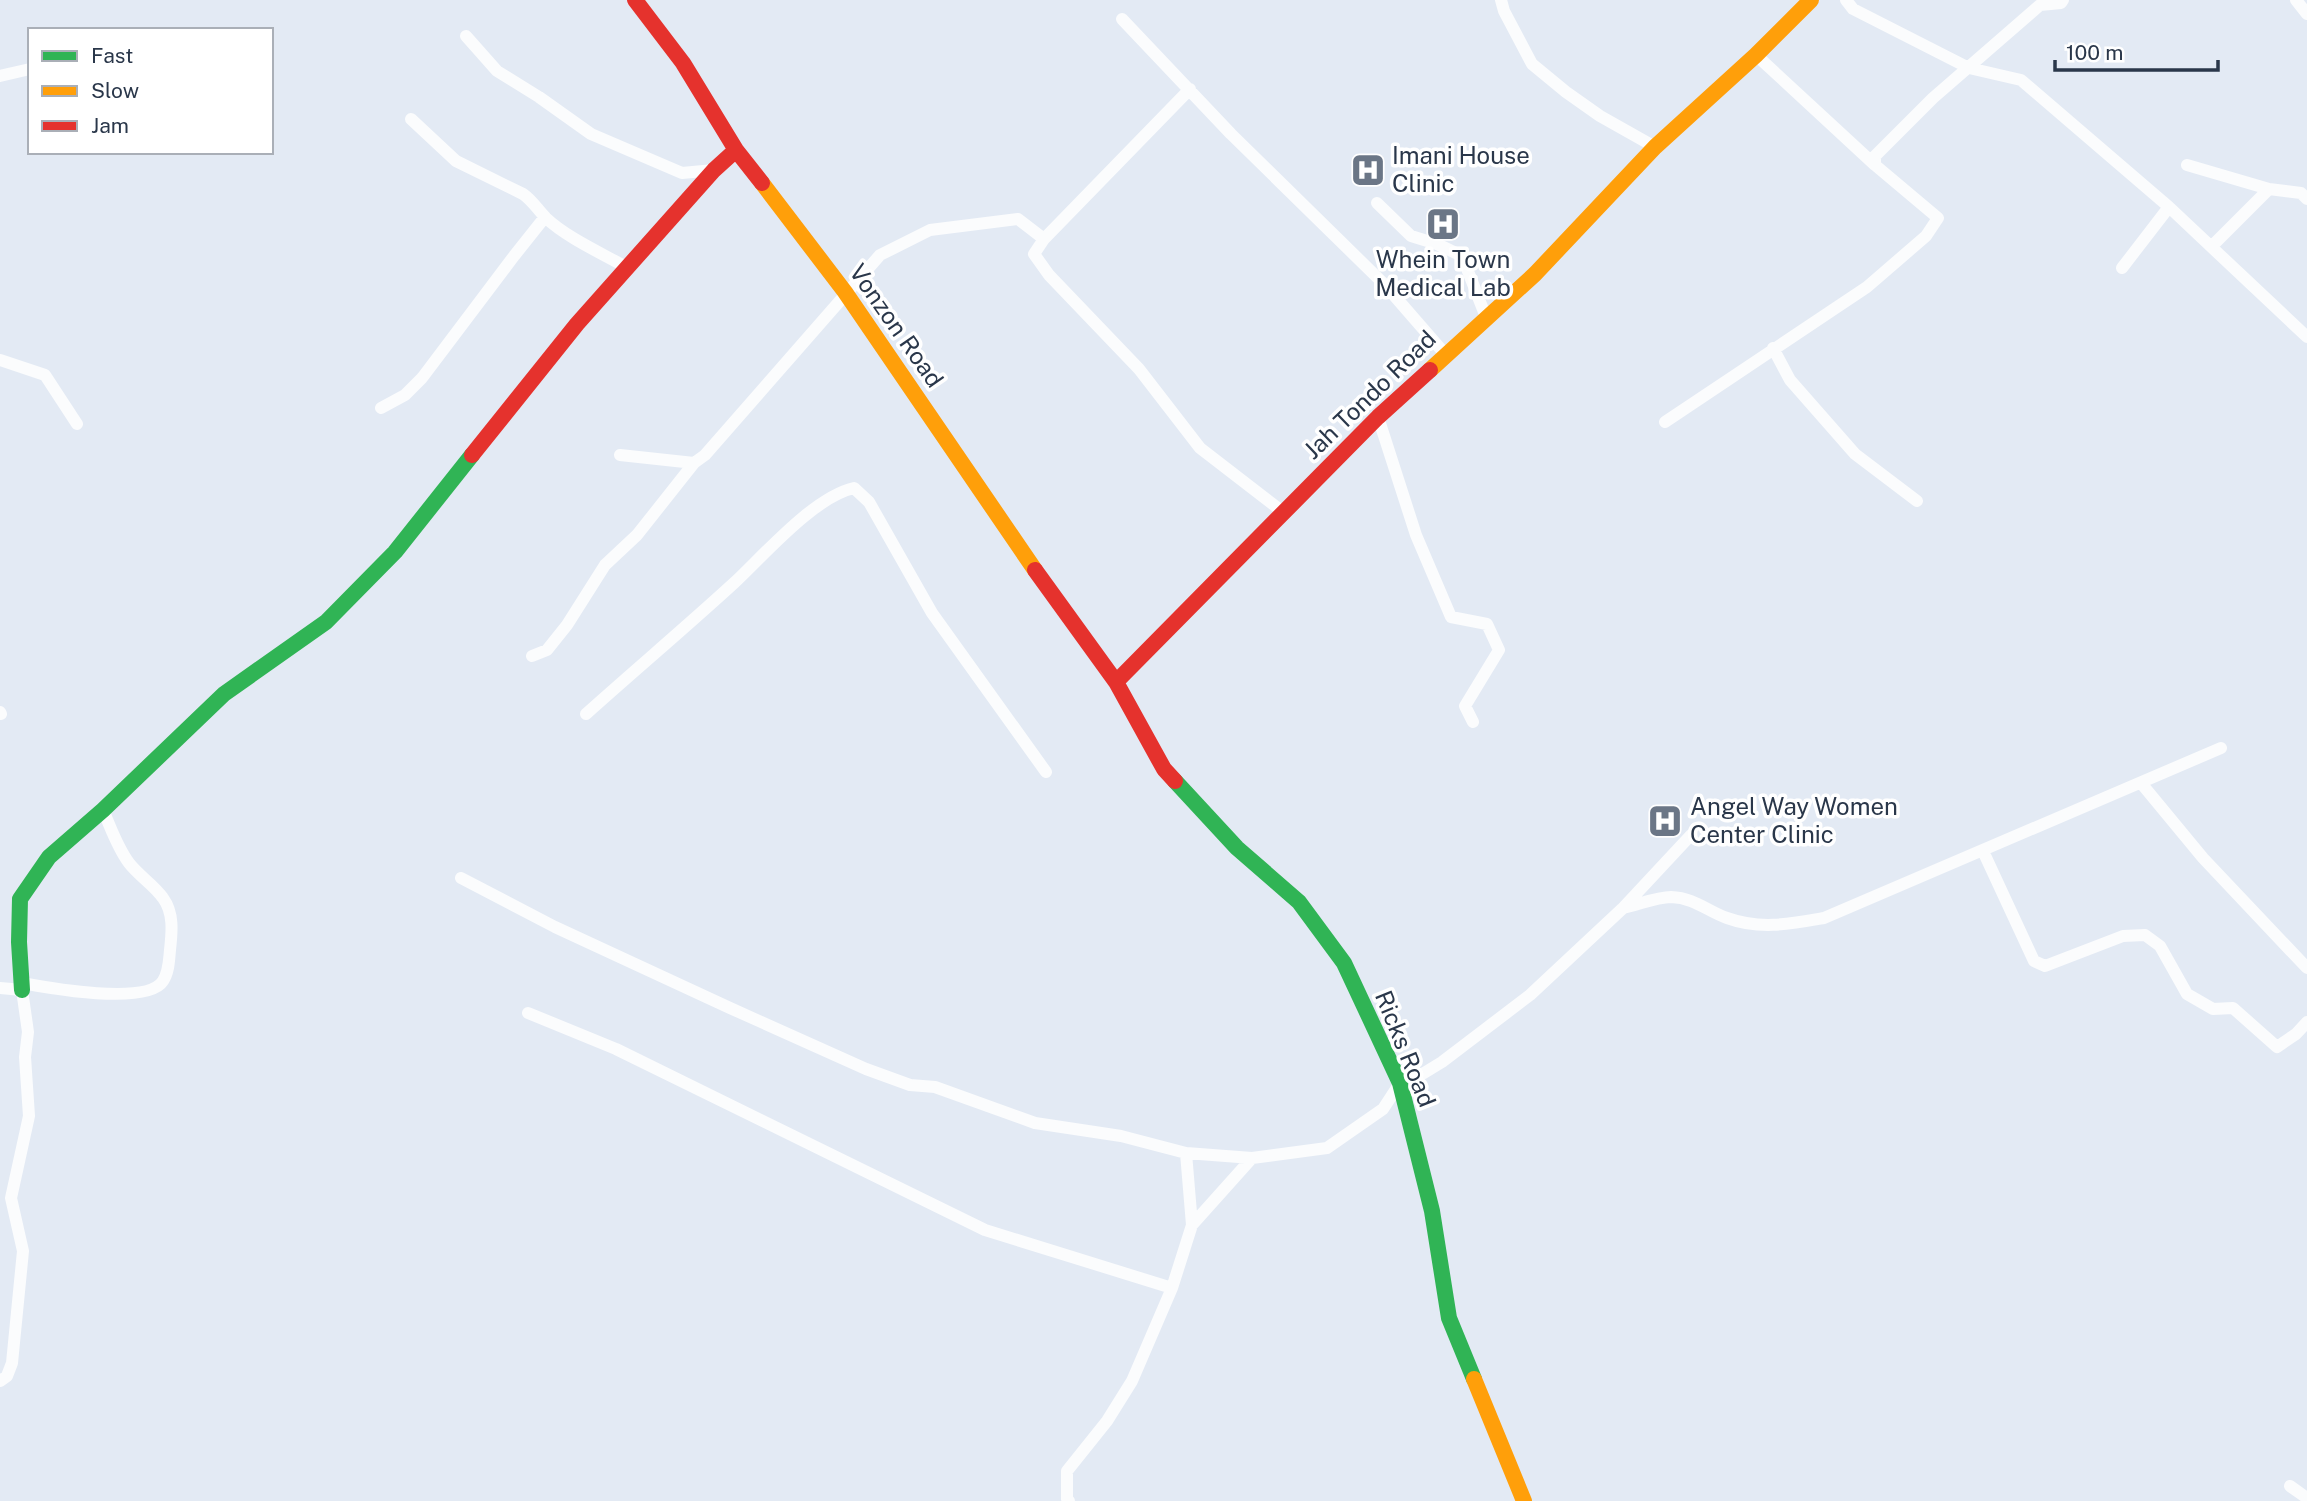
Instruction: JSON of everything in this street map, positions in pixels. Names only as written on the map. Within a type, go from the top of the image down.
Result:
[{"type":"street","name":"Vonzon Road","points":[[635,0],[683,63],[736,150],[845,292],[1022,552],[1116,682]]},
{"type":"street","points":[[1501,0],[1532,64],[1600,116],[1655,147]]},
{"type":"street","name":"Jah Tondo Road","points":[[1116,682],[1378,417],[1535,274],[1655,147],[1811,0]]},
{"type":"street","points":[[1846,0],[1853,9],[1969,68],[2021,80],[2169,207],[2307,337]]},
{"type":"street","points":[[2029,14],[2031,0]]},
{"type":"street","points":[[1875,165],[1875,156],[1933,98],[2040,5],[2061,3],[2063,0]]},
{"type":"street","points":[[2296,0],[2307,14]]},
{"type":"street","points":[[1122,19],[1231,134],[1385,285],[1445,354]]},
{"type":"street","points":[[466,36],[497,71],[591,134],[682,173],[714,170]]},
{"type":"street","points":[[1665,422],[1867,286],[1926,236],[1938,218],[1875,165],[1756,54]]},
{"type":"street","points":[[0,76],[28,69]]},
{"type":"street","points":[[1189,89],[1044,239],[1034,254],[1049,275],[1139,369],[1200,448],[1283,512]]},
{"type":"street","points":[[411,119],[456,161],[523,194],[533,201],[545,217],[626,267]]},
{"type":"street","points":[[0,1381],[7,1376],[12,1363],[23,1251],[11,1198],[29,1116],[25,1057],[28,1032],[19,942],[20,899],[49,857],[103,810],[224,694],[326,622],[395,552],[577,324],[714,170],[736,150]]},
{"type":"street","points":[[2187,165],[2269,189],[2301,193],[2307,200]]},
{"type":"street","points":[[2211,246],[2269,189]]},
{"type":"street","points":[[1377,203],[1411,236],[1437,244],[1462,257],[1486,317]]},
{"type":"street","points":[[2122,268],[2169,207]]},
{"type":"street","points":[[381,408],[405,394],[422,378],[545,217]]},
{"type":"street","points":[[531,656],[547,650],[567,625],[605,565],[637,535],[694,463],[705,455],[845,292],[880,256],[930,230],[1018,219],[1044,239]]},
{"type":"street","points":[[1773,348],[1790,380],[1855,454],[1917,501]]},
{"type":"street","points":[[0,360],[45,375],[77,424]]},
{"type":"street","points":[[1378,417],[1416,535],[1451,617],[1487,624],[1499,650],[1465,706],[1473,722]]},
{"type":"street","points":[[620,455],[694,463]]},
{"type":"street","points":[[586,714],[733,584],[801,519],[842,490],[854,488],[869,502],[932,613],[1046,772]]},
{"type":"street","name":"Ricks Road","points":[[1116,682],[1164,769],[1237,848],[1299,902],[1344,963],[1400,1083],[1432,1211],[1449,1318],[1524,1501]]},
{"type":"street","points":[[1622,909],[1670,897],[1701,903],[1724,918],[1743,923],[1782,926],[1824,918],[2221,748]]},
{"type":"street","points":[[2141,783],[2203,859],[2307,968]]},
{"type":"street","points":[[0,988],[22,986],[87,994],[145,992],[157,988],[163,982],[168,971],[173,929],[170,911],[163,898],[130,864],[115,840],[103,810]]},
{"type":"street","points":[[461,878],[555,927],[866,1069],[909,1085],[935,1087],[1035,1123],[1121,1136],[1186,1153],[1252,1158],[1328,1147],[1383,1110],[1400,1083],[1424,1073],[1465,1046],[1530,995],[1622,909],[1691,835]]},
{"type":"street","points":[[1983,851],[2034,961],[2045,966],[2123,936],[2145,935],[2160,946],[2186,994],[2213,1009],[2233,1008],[2277,1047],[2296,1034],[2307,1022]]},
{"type":"street","points":[[528,1013],[616,1049],[985,1230],[1172,1288]]},
{"type":"street","points":[[1069,1501],[1067,1471],[1107,1421],[1132,1381],[1172,1288],[1192,1225],[1186,1153]]},
{"type":"street","points":[[1192,1225],[1252,1158]]},
{"type":"street","points":[[0,1189],[11,1198]]},
{"type":"street","points":[[2290,1486],[2307,1498]]},
{"type":"traffic: fast","points":[[22,990],[20,899],[49,857],[103,810],[224,694],[326,622],[395,552],[472,455]]},
{"type":"traffic: fast","points":[[1175,781],[1237,848],[1299,902],[1344,963],[1400,1083],[1432,1211],[1449,1318],[1474,1379]]},
{"type":"traffic: slow","points":[[1430,370],[1535,274],[1655,147],[1756,55],[1811,0]]},
{"type":"traffic: slow","points":[[762,183],[845,292],[1035,570]]},
{"type":"traffic: slow","points":[[1474,1379],[1524,1501]]},
{"type":"traffic: jam","points":[[635,0],[683,63],[736,150],[762,183]]},
{"type":"traffic: jam","points":[[472,455],[577,324],[714,170],[736,150]]},
{"type":"traffic: jam","points":[[1116,682],[1378,417],[1430,370]]},
{"type":"traffic: jam","points":[[1035,570],[1116,682],[1164,769],[1175,781]]},
{"type":"place","name":"Imani House Clinic","points":[[1368,170]]},
{"type":"place","name":"Whein Town Medical Lab","points":[[1443,224]]},
{"type":"place","name":"Angel Way Women Center Clinic","points":[[1665,821]]}]
